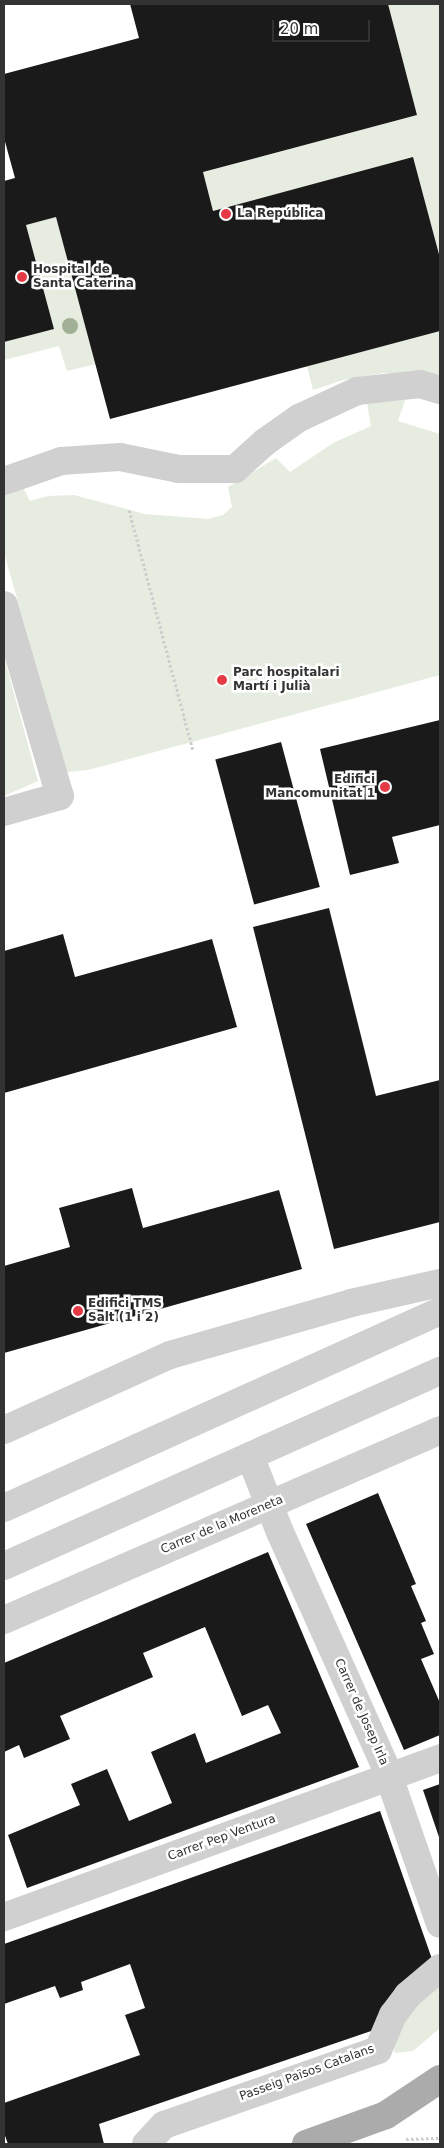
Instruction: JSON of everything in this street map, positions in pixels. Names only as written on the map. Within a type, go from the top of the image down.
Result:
[{"type":"main road","points":[[306,2144],[386,2114],[440,2079]]},
{"type":"street","points":[[4,481],[61,461],[120,457],[179,469],[235,469],[265,442],[299,418],[357,390],[420,384],[440,390]]},
{"type":"street","points":[[4,605],[60,796],[4,812]]},
{"type":"street","points":[[4,1430],[170,1355],[352,1303],[440,1283]]},
{"type":"street","points":[[4,1508],[440,1311]]},
{"type":"street","points":[[4,1566],[440,1371]]},
{"type":"street","name":"Carrer de la Moreneta","points":[[4,1620],[440,1430]]},
{"type":"street","name":"Carrer de Josep Irla","points":[[250,1456],[387,1773],[440,1924]]},
{"type":"street","name":"Carrer Pep Ventura","points":[[4,1917],[387,1773],[440,1758]]},
{"type":"street","name":"Passeig Països Catalans","points":[[146,2144],[164,2125],[378,2050],[393,2015],[408,1995],[440,1968]]},
{"type":"path","points":[[129,510],[193,750]]},
{"type":"shaded area","points":[[388,4],[440,4],[440,258],[413,158],[213,211],[203,172],[417,115]]},
{"type":"shaded area","points":[[56,217],[96,364],[67,371],[59,346],[4,360],[4,342],[54,329],[26,225]]},
{"type":"shaded area","points":[[440,331],[440,377],[384,373],[343,380],[313,390],[307,366]]},
{"type":"shaded area","points":[[405,400],[398,421],[440,434],[440,675],[88,770],[67,772],[4,553],[4,494],[20,482],[30,501],[48,496],[74,495],[145,514],[208,519],[223,515],[232,507],[228,487],[276,458],[290,472],[333,443],[371,426],[367,403]]},
{"type":"shaded area","points":[[4,657],[38,781],[4,796]]},
{"type":"shaded area","points":[[440,1980],[440,2028],[413,2051],[395,2053],[391,2039],[416,2000]]},
{"type":"building","name":"La República","points":[[130,4],[388,4],[417,115],[203,172],[213,211],[413,157],[440,258],[440,331],[110,419],[56,217],[26,225],[54,329],[4,342],[4,181],[15,178],[4,138],[4,74],[139,38]]},
{"type":"building","name":"Edifici Mancomunitat 1","points":[[440,720],[440,825],[392,837],[399,863],[350,875],[320,749]]},
{"type":"building","points":[[281,742],[320,887],[254,904],[215,760]]},
{"type":"building","points":[[329,908],[376,1096],[440,1080],[440,1222],[334,1249],[253,927]]},
{"type":"building","points":[[63,934],[75,977],[212,939],[237,1027],[4,1093],[4,951]]},
{"type":"building","name":"Edifici TMS Salt (1 i 2)","points":[[132,1188],[143,1228],[279,1190],[302,1269],[4,1353],[4,1266],[70,1247],[59,1208]]},
{"type":"building","points":[[378,1493],[416,1584],[411,1586],[426,1621],[421,1623],[434,1654],[421,1659],[440,1703],[440,1735],[404,1750],[306,1524]]},
{"type":"building","points":[[268,1552],[359,1767],[27,1888],[8,1835],[80,1805],[71,1784],[107,1769],[129,1821],[172,1803],[151,1752],[195,1733],[206,1763],[281,1733],[268,1705],[242,1716],[205,1627],[143,1653],[153,1677],[60,1716],[70,1739],[24,1758],[19,1745],[4,1752],[4,1663]]},
{"type":"building","points":[[440,1784],[440,1840],[423,1790]]},
{"type":"building","points":[[380,1811],[432,1959],[377,2029],[99,2124],[104,2144],[8,2144],[4,2133],[4,2103],[140,2055],[125,2015],[145,2008],[130,1964],[81,1982],[83,1990],[60,1998],[55,1986],[4,2004],[4,1944]]},
{"type":"place","name":"La República","points":[[226,214]]},
{"type":"place","name":"Hospital de Santa Caterina","points":[[22,277]]},
{"type":"place","name":"Parc hospitalari Martí i Julià","points":[[222,680]]},
{"type":"place","name":"Edifici Mancomunitat 1","points":[[385,787]]},
{"type":"place","name":"Edifici TMS Salt (1 i 2)","points":[[78,1311]]}]
